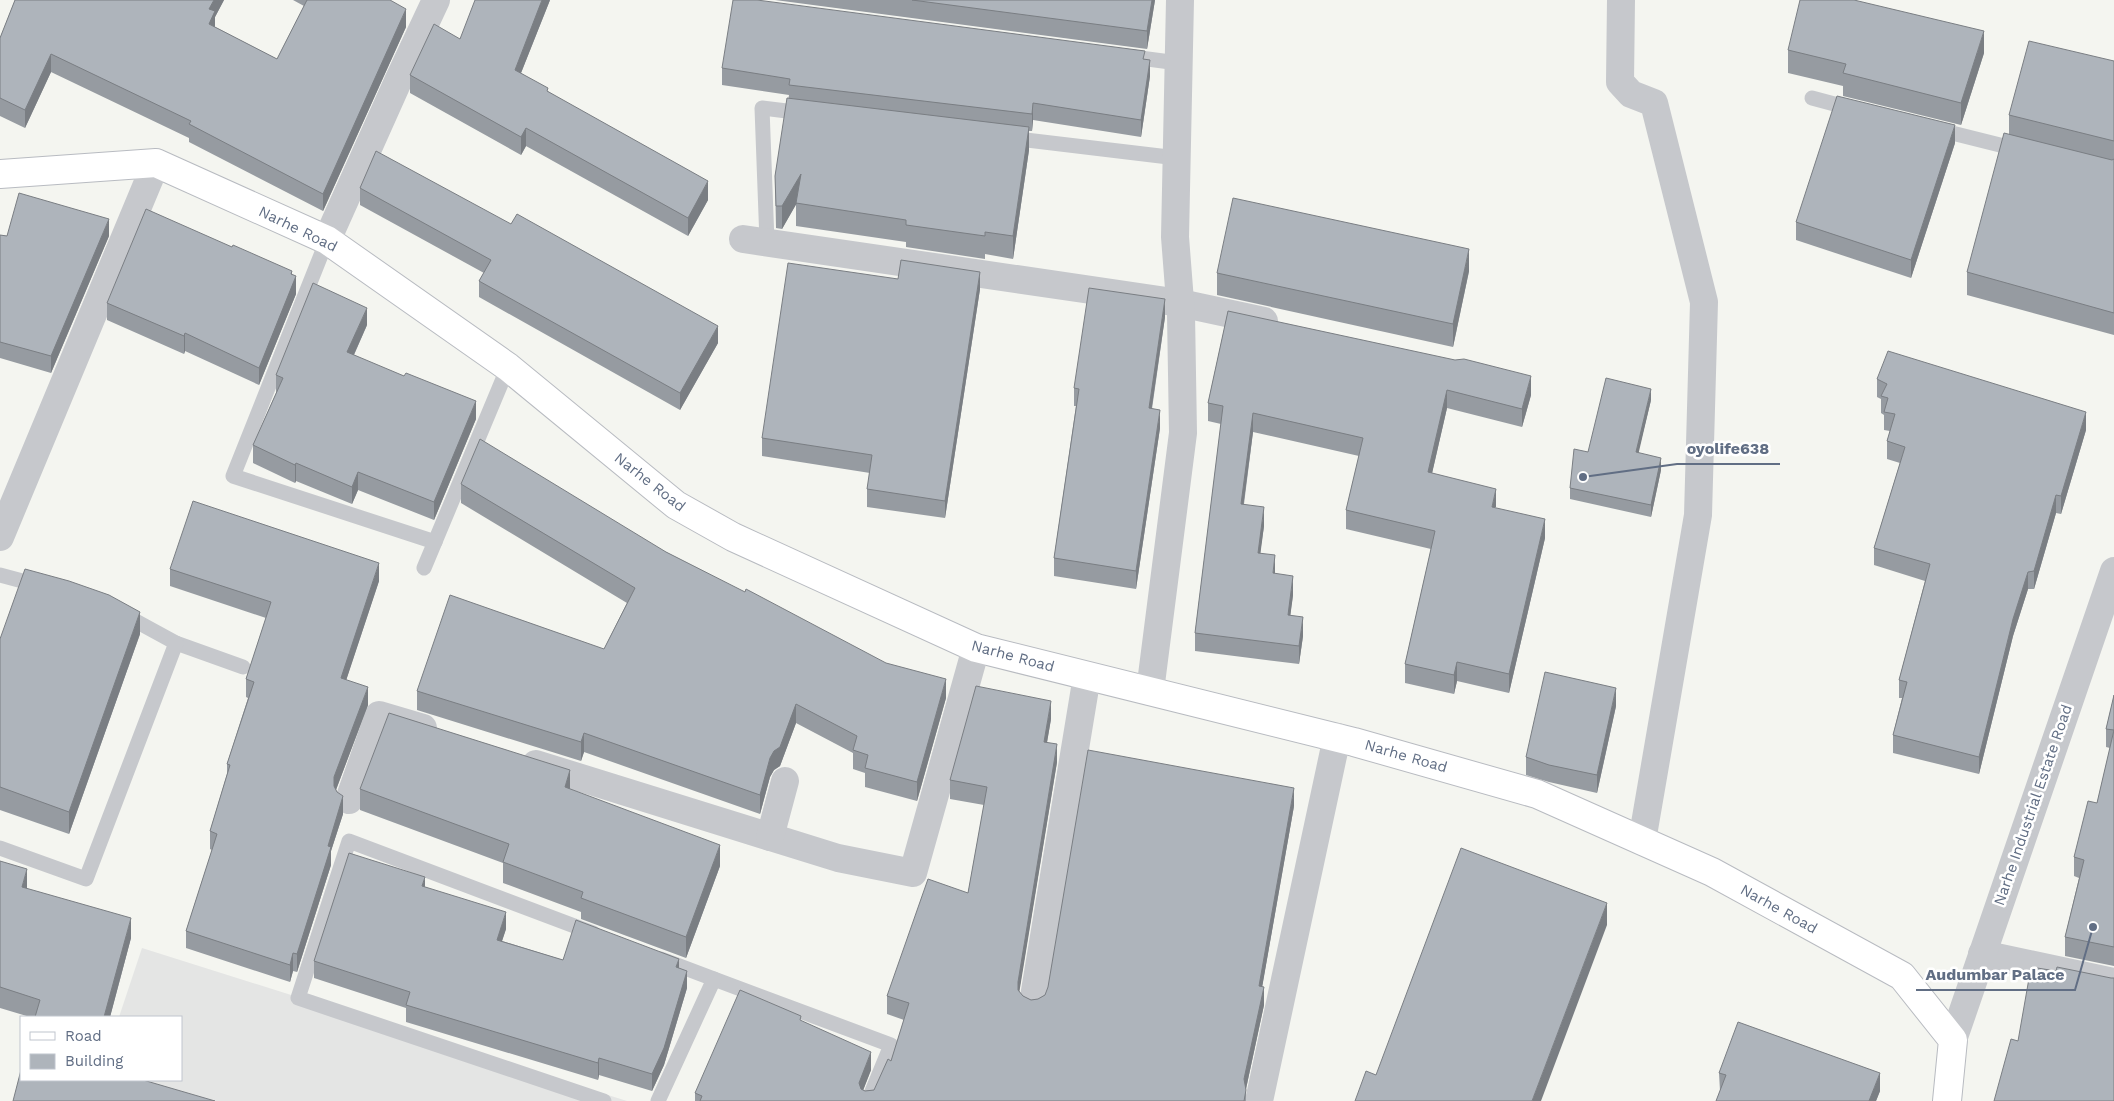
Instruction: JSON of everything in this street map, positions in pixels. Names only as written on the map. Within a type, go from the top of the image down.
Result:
[{"type":"street","points":[[327,240],[402,70],[436,0]]},
{"type":"street","points":[[1150,691],[1183,433],[1180,303],[1175,237],[1180,0]]},
{"type":"street","points":[[1621,0],[1620,82],[1631,94],[1654,103],[1704,302],[1698,515],[1642,840]]},
{"type":"street","points":[[0,537],[156,163]]},
{"type":"street","name":"Narhe Road","points":[[0,174],[156,163],[327,240],[508,367],[676,505],[733,537],[976,648],[1337,737],[1537,794],[1712,872],[1902,976],[1953,1040]]},
{"type":"street","points":[[755,240],[1180,303],[1285,326]]},
{"type":"street","name":"Narhe Industrial Estate Road","points":[[1953,1040],[2114,571]]},
{"type":"street","points":[[513,756],[838,858],[913,873],[976,648]]},
{"type":"street","points":[[1034,1003],[1087,676]]},
{"type":"street","points":[[350,800],[379,715],[446,736]]},
{"type":"street","points":[[1259,1101],[1337,737]]},
{"type":"street","points":[[770,837],[785,781]]},
{"type":"street","points":[[1982,954],[2114,982]]},
{"type":"street","points":[[1947,1101],[1953,1040]]},
{"type":"lane","points":[[1110,54],[1178,63]]},
{"type":"lane","points":[[1812,98],[1868,112]]},
{"type":"lane","points":[[755,240],[762,108],[821,115]]},
{"type":"lane","points":[[1925,126],[2038,155]]},
{"type":"lane","points":[[999,137],[1177,158]]},
{"type":"lane","points":[[327,240],[233,476],[435,542]]},
{"type":"lane","points":[[424,568],[508,367]]},
{"type":"lane","points":[[0,575],[54,590]]},
{"type":"lane","points":[[108,606],[176,642],[243,668]]},
{"type":"lane","points":[[0,848],[86,879],[176,642]]},
{"type":"lane","points":[[604,1101],[298,998],[349,841],[611,940]]},
{"type":"lane","points":[[648,954],[891,1045],[868,1101]]},
{"type":"lane","points":[[658,1101],[714,979]]},
{"type":"shaded area","points":[[142,948],[627,1101],[92,1101],[98,1081],[182,1081],[182,1016],[119,1016]]},
{"type":"building","points":[[15,0],[214,0],[209,9],[215,11],[209,24],[277,59],[307,0],[390,0],[406,9],[323,194],[189,124],[191,121],[51,54],[25,110],[0,98],[0,38]]},
{"type":"building","points":[[475,0],[542,0],[515,70],[548,88],[547,91],[708,181],[688,218],[526,128],[521,137],[410,75],[434,24],[460,39]]},
{"type":"building","points":[[733,0],[757,0],[1145,51],[1143,59],[1150,60],[1141,120],[1033,103],[1032,114],[789,85],[790,79],[722,68]]},
{"type":"building","points":[[912,0],[1152,0],[1147,31]]},
{"type":"building","points":[[1800,0],[1854,0],[1984,31],[1961,103],[1843,73],[1846,64],[1788,50]]},
{"type":"building","points":[[2029,41],[2114,61],[2114,141],[2009,115]]},
{"type":"building","points":[[1837,96],[1955,125],[1911,260],[1796,222]]},
{"type":"building","points":[[787,98],[1029,127],[1013,236],[985,232],[985,236],[906,225],[906,220],[796,203],[801,174],[782,206],[776,206],[775,176]]},
{"type":"building","points":[[2004,133],[2114,159],[2114,313],[1967,272]]},
{"type":"building","points":[[376,151],[511,224],[517,214],[718,326],[680,393],[479,281],[491,260],[360,188]]},
{"type":"building","points":[[19,193],[109,219],[51,356],[0,342],[0,235],[7,236]]},
{"type":"building","points":[[1233,198],[1469,249],[1453,324],[1217,273]]},
{"type":"building","points":[[146,209],[292,271],[291,274],[296,276],[259,368],[185,333],[184,336],[107,303]]},
{"type":"building","points":[[901,260],[980,272],[945,501],[867,489],[872,455],[762,438],[788,263],[898,279]]},
{"type":"building","points":[[313,283],[367,308],[347,352],[404,376],[406,373],[476,401],[434,502],[358,472],[352,487],[296,463],[295,465],[253,445],[283,378],[276,375]]},
{"type":"building","points":[[1089,288],[1165,299],[1149,408],[1160,410],[1136,571],[1054,558],[1079,389],[1074,388]]},
{"type":"building","points":[[1228,311],[1455,360],[1464,359],[1531,376],[1522,409],[1447,390],[1428,472],[1496,489],[1492,507],[1545,519],[1509,674],[1457,662],[1454,675],[1405,664],[1435,531],[1346,510],[1363,438],[1253,413],[1241,504],[1264,507],[1258,553],[1275,555],[1273,573],[1293,576],[1288,615],[1303,617],[1299,646],[1195,633],[1223,406],[1208,403]]},
{"type":"building","points":[[1888,351],[2086,412],[2061,496],[2056,495],[2034,571],[2028,572],[2013,619],[1979,757],[1893,735],[1907,682],[1899,680],[1930,564],[1874,548],[1905,447],[1887,441],[1895,414],[1884,412],[1888,398],[1881,396],[1887,384],[1877,379]]},
{"type":"building","points":[[1606,378],[1651,389],[1636,452],[1661,458],[1651,505],[1570,488],[1574,449],[1588,452]]},
{"type":"building","points":[[480,439],[666,552],[745,592],[746,589],[886,663],[946,679],[917,782],[865,768],[868,755],[853,750],[857,736],[796,704],[780,747],[774,751],[770,758],[760,795],[584,733],[581,742],[417,691],[450,595],[604,649],[635,588],[461,484]]},
{"type":"building","points":[[193,501],[379,563],[341,678],[368,687],[334,777],[334,786],[337,792],[343,796],[328,846],[331,847],[297,954],[293,953],[290,965],[186,931],[217,834],[210,831],[230,765],[227,764],[254,682],[246,679],[271,602],[170,569]]},
{"type":"building","points":[[25,569],[69,581],[109,595],[140,612],[69,812],[0,787],[0,639]]},
{"type":"building","points":[[1545,672],[1616,688],[1597,775],[1549,765],[1526,757]]},
{"type":"building","points":[[976,686],[1051,701],[1044,742],[1057,744],[1018,982],[1018,990],[1023,996],[1031,1000],[1045,995],[1048,987],[1088,750],[1294,788],[1259,986],[1264,987],[1244,1079],[1246,1090],[1244,1101],[700,1101],[702,1096],[695,1093],[740,990],[801,1016],[800,1020],[871,1052],[859,1083],[861,1089],[865,1091],[874,1090],[888,1059],[891,1061],[909,1003],[887,996],[928,879],[968,893],[987,787],[950,780]]},
{"type":"building","points":[[2114,695],[2114,730],[2106,729]]},
{"type":"building","points":[[389,713],[570,770],[565,787],[720,845],[686,937],[581,898],[583,892],[503,862],[509,844],[360,789]]},
{"type":"building","points":[[2114,730],[2114,947],[2065,937],[2084,860],[2074,857],[2088,801],[2097,803]]},
{"type":"building","points":[[1461,848],[1607,903],[1532,1101],[1355,1101],[1366,1071],[1376,1075]]},
{"type":"building","points":[[349,853],[425,877],[422,886],[506,912],[497,940],[563,960],[576,920],[679,959],[676,967],[687,971],[664,1048],[652,1074],[599,1058],[598,1063],[406,1005],[410,992],[314,961]]},
{"type":"building","points":[[0,861],[27,869],[22,887],[131,918],[104,1016],[35,1016],[40,1000],[0,987]]},
{"type":"building","points":[[2031,967],[2056,971],[2057,967],[2114,978],[2114,1101],[1994,1101],[2011,1039],[2018,1041]]},
{"type":"building","points":[[1738,1022],[1880,1073],[1869,1101],[1716,1101],[1726,1075],[1719,1073]]},
{"type":"building","points":[[20,1074],[20,1081],[146,1081],[215,1101],[13,1101]]},
{"type":"place","name":"oyolife638","points":[[1583,477]]},
{"type":"place","name":"Audumbar Palace","points":[[2093,927]]}]
